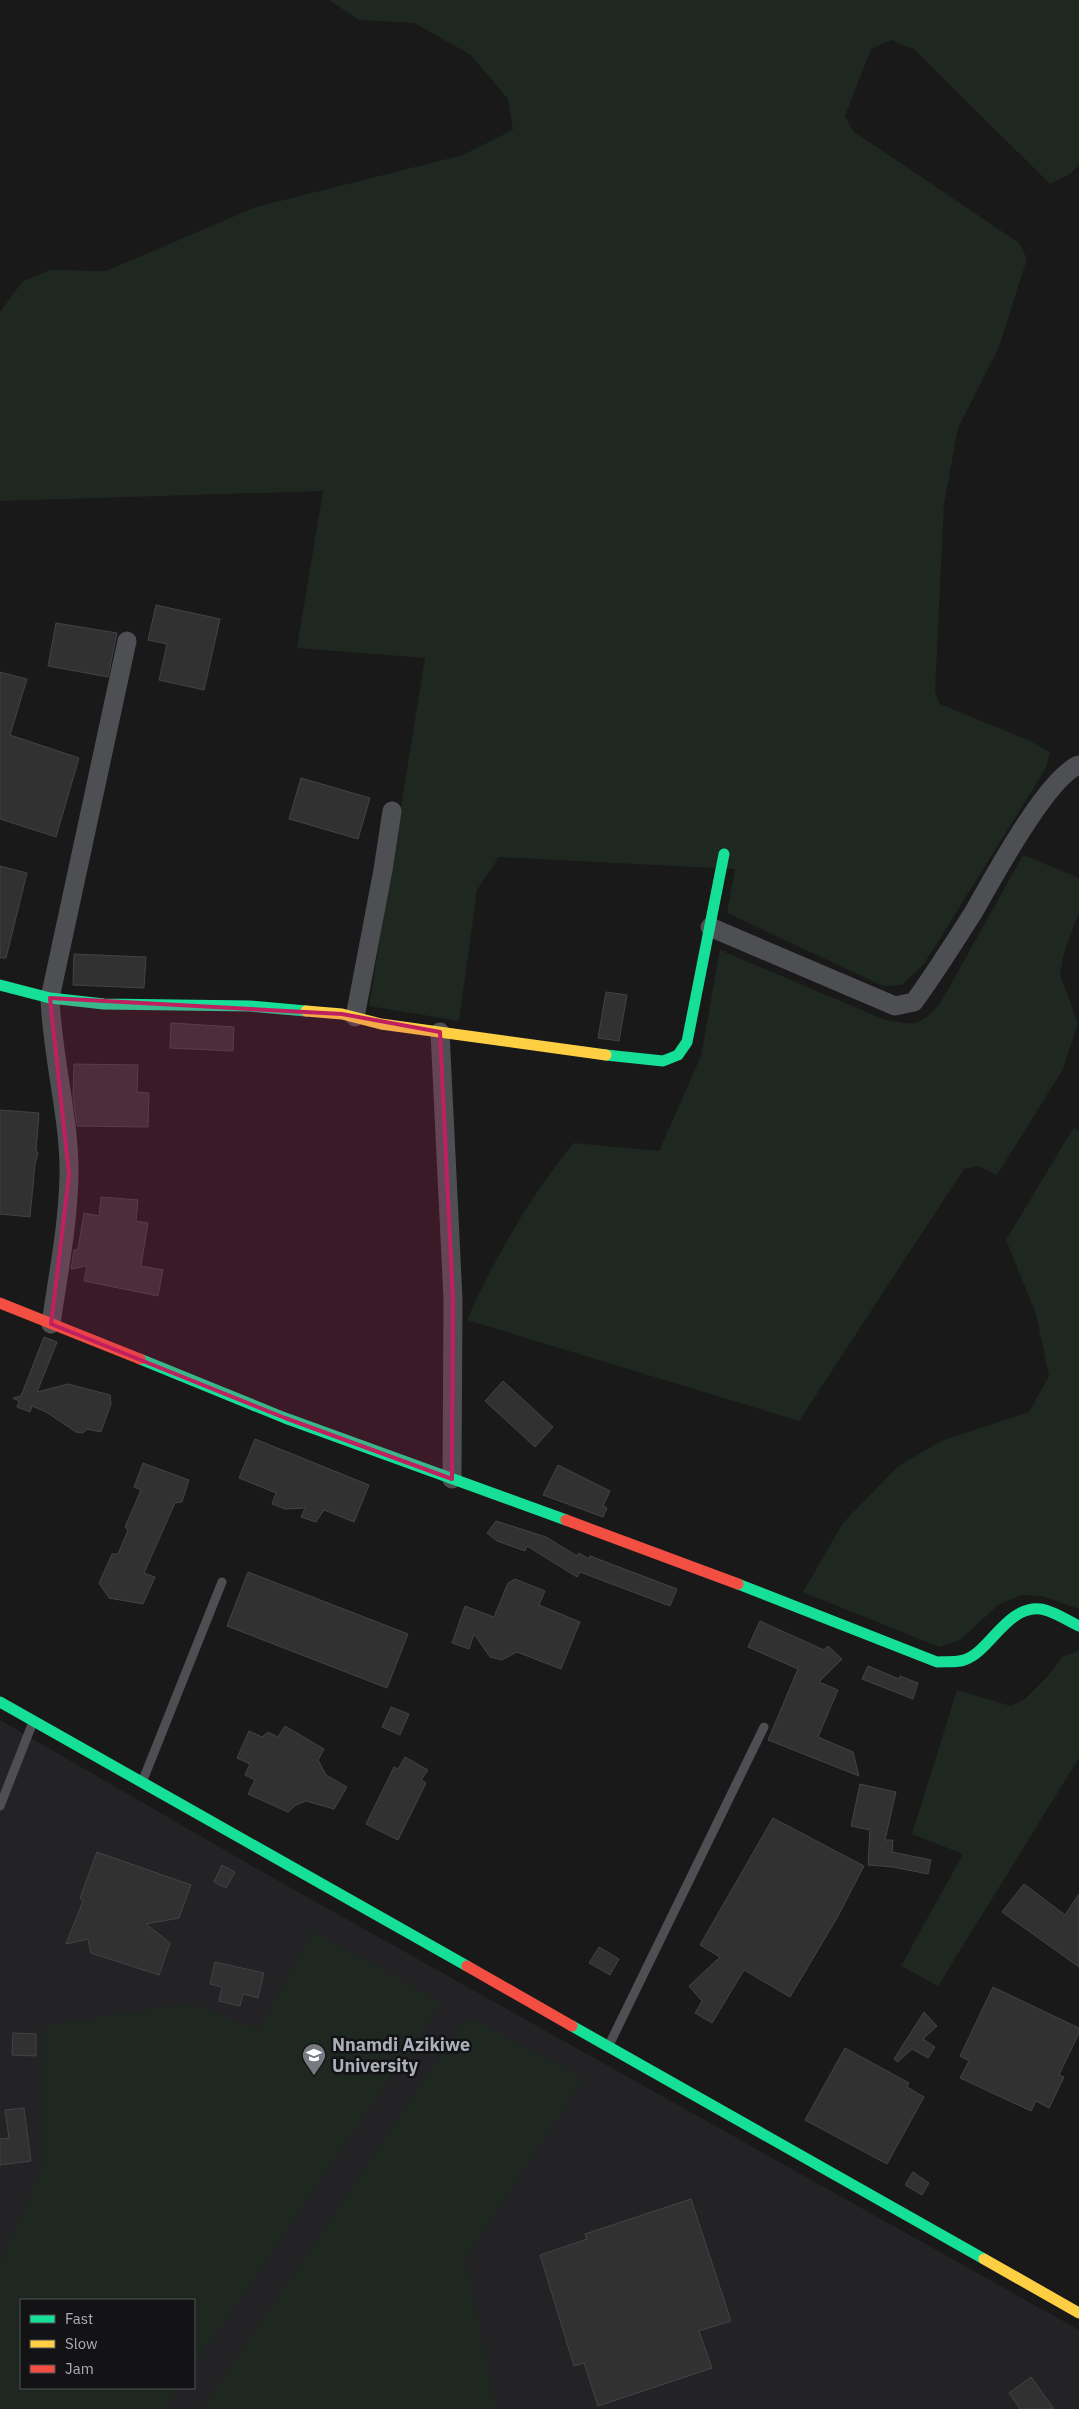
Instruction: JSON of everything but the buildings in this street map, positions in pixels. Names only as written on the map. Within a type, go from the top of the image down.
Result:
[{"type":"street","points":[[51,1324],[65,1225],[69,1175],[67,1142],[53,1041],[50,998],[128,641]]},
{"type":"street","points":[[710,927],[896,1006],[914,1002],[936,972],[1047,794],[1073,768],[1079,765]]},
{"type":"street","points":[[355,1017],[392,812]]},
{"type":"street","points":[[0,985],[50,998],[104,1004],[250,1006],[342,1014],[381,1024],[632,1059],[668,1062],[679,1056],[687,1042],[724,854]]},
{"type":"street","points":[[440,1032],[453,1299],[452,1479]]},
{"type":"street","points":[[0,1303],[285,1418],[653,1551],[937,1662],[965,1660],[991,1640],[1006,1622],[1022,1612],[1040,1609],[1079,1626]]},
{"type":"street","points":[[0,1702],[1079,2313]]},
{"type":"lane","points":[[142,1782],[222,1582]]},
{"type":"lane","points":[[0,1806],[33,1721]]},
{"type":"lane","points":[[608,2048],[764,1728]]},
{"type":"highlighted area","points":[[50,998],[342,1014],[440,1032],[453,1299],[452,1479],[285,1418],[51,1324],[69,1175]]},
{"type":"shaded area","points":[[329,0],[1079,0],[1079,165],[1070,174],[1050,184],[915,50],[891,40],[871,49],[845,116],[853,131],[1019,243],[1027,259],[999,347],[958,428],[944,504],[935,692],[940,704],[1030,741],[1050,752],[1046,768],[924,964],[902,985],[883,986],[727,913],[735,869],[499,857],[477,890],[459,1021],[369,1006],[425,658],[297,648],[323,491],[0,501],[0,312],[22,282],[50,270],[106,271],[256,207],[463,155],[513,130],[508,99],[471,55],[414,23],[359,20]]},
{"type":"shaded area","points":[[1023,855],[1079,878],[1079,912],[1064,953],[1060,975],[1078,1023],[1063,1069],[997,1175],[978,1166],[964,1169],[799,1421],[467,1320],[514,1228],[543,1183],[574,1143],[659,1151],[701,1056],[720,950],[883,1019],[903,1023],[916,1022],[928,1016],[941,1002]]},
{"type":"shaded area","points":[[1074,1127],[1079,1131],[1079,1609],[1042,1596],[1021,1595],[998,1605],[960,1640],[939,1647],[803,1592],[843,1523],[897,1467],[941,1441],[1029,1412],[1049,1376],[1036,1314],[1006,1240]]},
{"type":"shaded area","points":[[1079,1650],[1079,1758],[938,1986],[901,1966],[963,1854],[912,1834],[957,1690],[1011,1706],[1025,1699],[1047,1677],[1062,1657]]},
{"type":"shaded area","name":"Nnamdi Azikiwe University","points":[[0,1720],[266,1874],[1079,2330],[1079,2409],[0,2409]]},
{"type":"shaded area","points":[[313,1931],[441,2003],[195,2365],[195,2299],[20,2299],[20,2389],[178,2389],[164,2409],[0,2409],[0,2265],[43,2165],[45,2026],[190,2003],[259,2030]]},
{"type":"shaded area","points":[[468,2016],[583,2079],[465,2258],[496,2409],[202,2409]]},
{"type":"traffic: fast","points":[[606,1055],[663,1061],[678,1055],[687,1042],[724,854]]},
{"type":"traffic: fast","points":[[0,985],[50,998],[104,1004],[250,1006],[306,1011]]},
{"type":"traffic: fast","points":[[140,1359],[285,1418],[566,1520]]},
{"type":"traffic: fast","points":[[738,1584],[937,1662],[961,1661],[973,1655],[1008,1622],[1028,1610],[1045,1610],[1079,1626]]},
{"type":"traffic: fast","points":[[0,1702],[467,1966]]},
{"type":"traffic: fast","points":[[572,2026],[984,2259]]},
{"type":"traffic: slow","points":[[306,1011],[342,1014],[381,1024],[606,1055]]},
{"type":"traffic: slow","points":[[984,2259],[1079,2313]]},
{"type":"traffic: jam","points":[[0,1303],[140,1359]]},
{"type":"traffic: jam","points":[[566,1520],[738,1584]]},
{"type":"traffic: jam","points":[[467,1966],[572,2026]]},
{"type":"place","name":"Nnamdi Azikiwe University","points":[[314,2076]]}]
